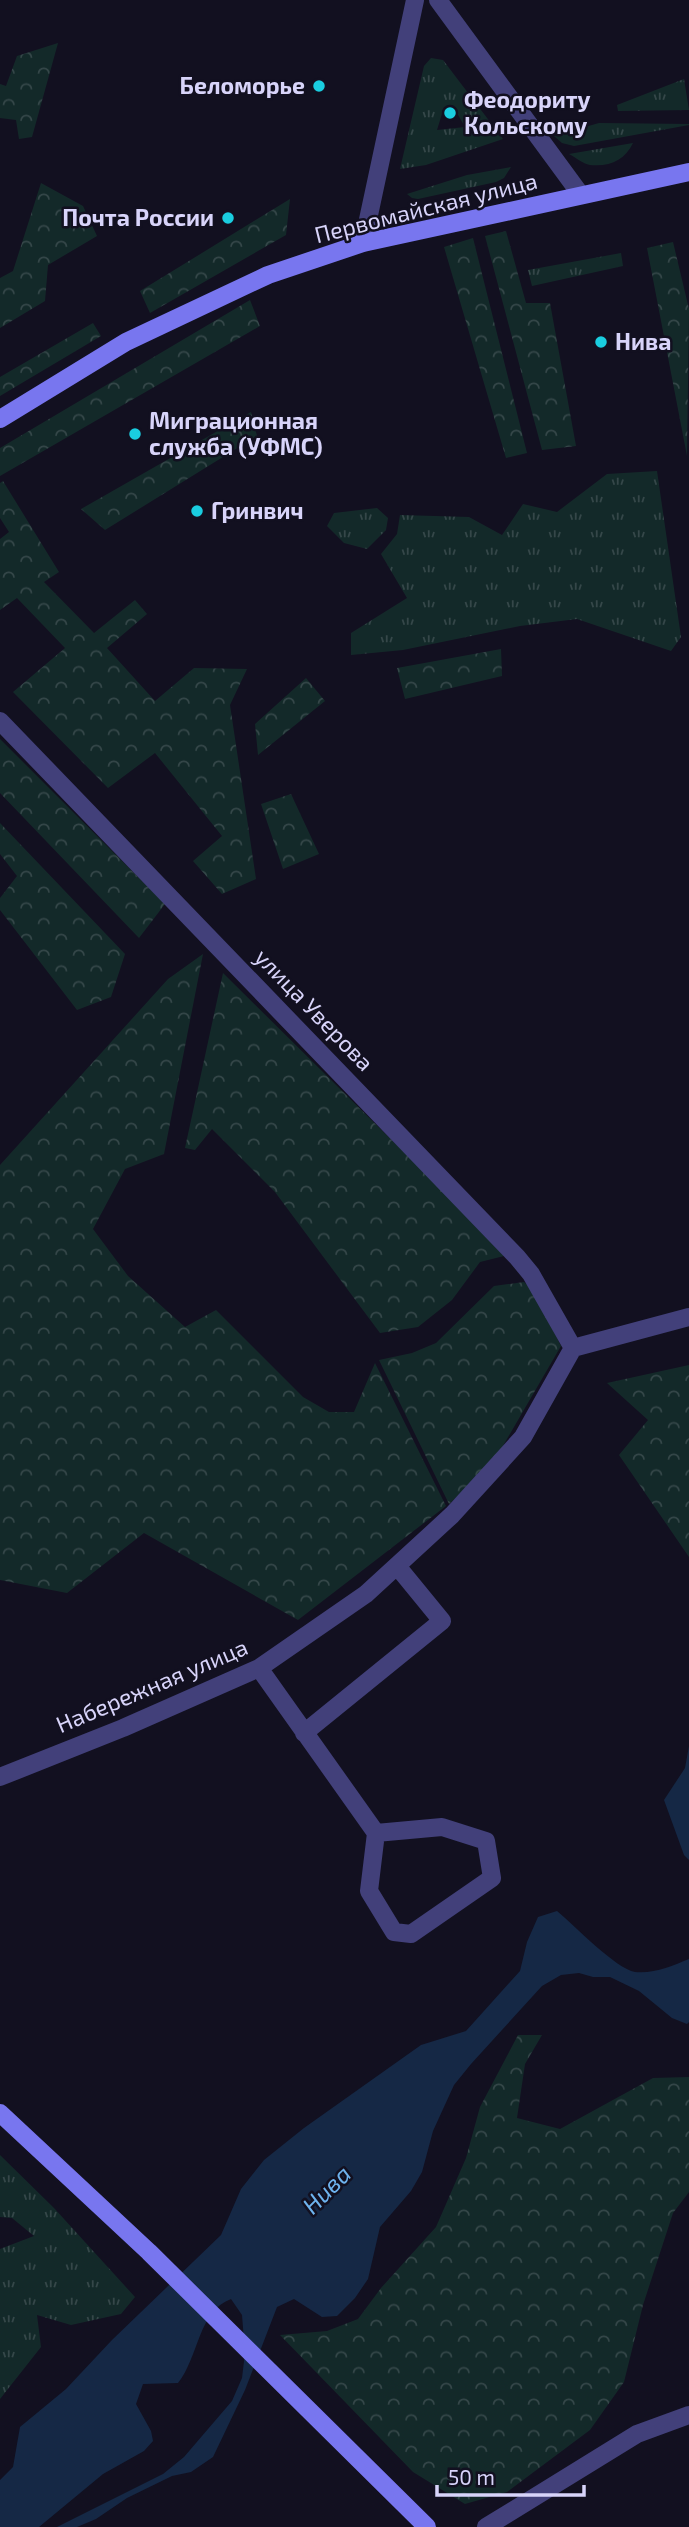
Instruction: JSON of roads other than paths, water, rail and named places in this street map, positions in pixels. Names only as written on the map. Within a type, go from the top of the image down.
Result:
[{"type":"main road","name":"Первомайская улица","points":[[0,419],[126,342],[268,275],[363,243],[689,172]]},
{"type":"main road","points":[[0,2113],[149,2252],[427,2527]]},
{"type":"street","points":[[363,243],[415,0]]},
{"type":"street","points":[[438,0],[582,195]]},
{"type":"street","name":"улица Уверова","points":[[0,721],[517,1257],[531,1274],[573,1348]]},
{"type":"street","points":[[573,1348],[689,1317]]},
{"type":"street","name":"Набережная улица","points":[[0,1777],[123,1728],[259,1668],[366,1594],[452,1515],[523,1437],[573,1348]]},
{"type":"street","points":[[304,1733],[442,1621],[397,1566]]},
{"type":"street","points":[[259,1668],[376,1833],[369,1891],[394,1932],[411,1934],[492,1878],[486,1841],[442,1827],[376,1833]]},
{"type":"street","points":[[486,2527],[637,2434],[689,2415]]},
{"type":"water","points":[[689,1746],[689,1860],[684,1855],[664,1800],[685,1768]]},
{"type":"water","name":"Нива","points":[[557,1911],[606,1955],[635,1972],[663,1969],[689,1959],[689,2022],[687,2024],[672,2018],[639,1991],[610,1977],[593,1977],[579,1973],[561,1975],[542,1986],[454,2085],[433,2131],[422,2172],[411,2191],[380,2227],[368,2279],[355,2298],[337,2316],[322,2317],[294,2299],[277,2307],[245,2390],[213,2457],[191,2472],[172,2476],[127,2498],[96,2519],[77,2527],[57,2527],[163,2474],[184,2457],[232,2401],[242,2378],[245,2353],[242,2315],[231,2299],[220,2305],[205,2324],[178,2383],[143,2384],[136,2404],[151,2431],[153,2441],[144,2451],[103,2474],[39,2527],[0,2527],[0,2480],[13,2467],[20,2427],[66,2389],[112,2340],[221,2235],[241,2189],[264,2160],[304,2128],[421,2045],[466,2031],[520,1971],[527,1942],[538,1917]]},
{"type":"place","name":"Беломорье","points":[[319,86]]},
{"type":"place","name":"Феодориту Кольскому","points":[[450,113]]},
{"type":"place","name":"Почта России","points":[[228,218]]},
{"type":"place","name":"Нива","points":[[601,342]]},
{"type":"place","name":"Миграционная служба (УФМС)","points":[[135,434]]},
{"type":"place","name":"Гринвич","points":[[197,511]]}]
